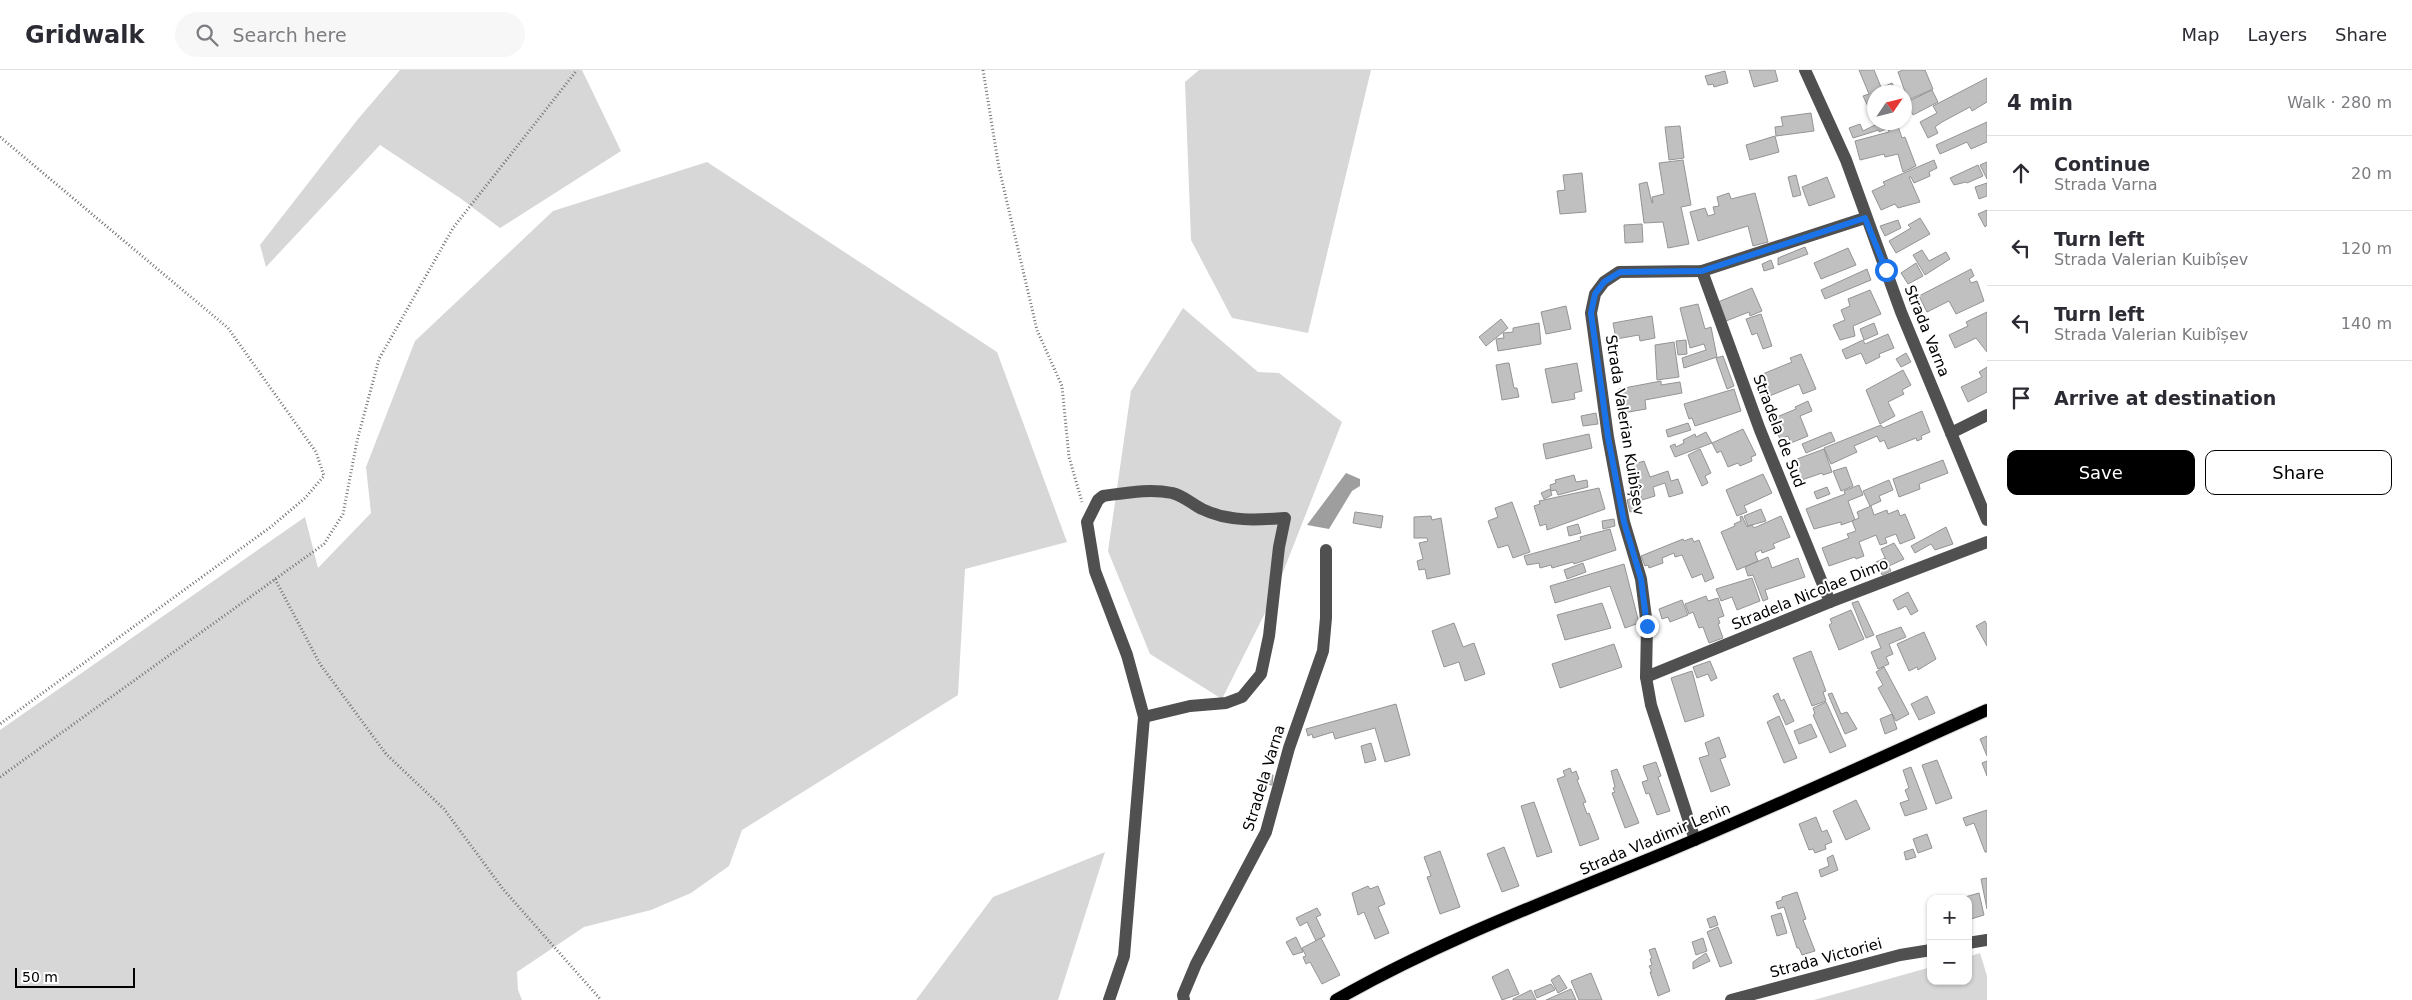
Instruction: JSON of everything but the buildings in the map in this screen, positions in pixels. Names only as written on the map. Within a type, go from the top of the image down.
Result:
[{"type":"main road","name":"Strada Vladimir Lenin","points":[[1336,1000],[1435,948],[1695,840],[1987,710]]},
{"type":"street","name":"Strada Varna","points":[[1807,71],[1846,160],[1865,218],[1987,520]]},
{"type":"street","name":"Strada Valerian Kuibîșev","points":[[1695,840],[1651,705],[1646,677],[1647,626],[1641,579],[1624,522],[1608,437],[1591,313],[1595,294],[1604,282],[1620,272],[1702,271],[1865,218]]},
{"type":"street","name":"Stradela de Sud","points":[[1702,271],[1760,430],[1830,602]]},
{"type":"street","points":[[1951,433],[1987,415]]},
{"type":"street","points":[[1109,1000],[1124,956],[1144,717],[1128,655],[1095,572],[1087,522],[1098,500],[1103,496],[1145,491],[1173,493],[1204,510],[1230,518],[1253,520],[1285,518],[1279,547],[1269,636],[1261,674],[1242,697],[1226,703],[1190,706],[1144,717]]},
{"type":"street","name":"Stradela Nicolae Dimo","points":[[1646,677],[1830,602],[1987,542]]},
{"type":"street","name":"Stradela Varna","points":[[1184,1000],[1183,995],[1196,964],[1260,846],[1269,823],[1289,748],[1323,651],[1326,618],[1326,550]]},
{"type":"street","points":[[1972,942],[1987,940]]},
{"type":"street","name":"Strada Victoriei","points":[[1731,1000],[1900,955],[1927,951]]},
{"type":"path","points":[[0,777],[324,544],[343,514],[356,441],[379,359],[453,228],[577,70]]},
{"type":"path","points":[[983,70],[999,168],[1037,330],[1062,386],[1069,457],[1087,522]]},
{"type":"path","points":[[0,137],[228,328],[316,452],[324,476],[305,498],[272,526],[0,724]]},
{"type":"path","points":[[276,579],[320,664],[386,754],[444,809],[503,889],[601,1000]]},
{"type":"shaded area","points":[[400,70],[582,70],[621,151],[500,228],[460,198],[380,145],[266,267],[260,245],[358,119]]},
{"type":"shaded area","points":[[1199,70],[1371,70],[1308,333],[1232,318],[1191,240],[1185,82]]},
{"type":"shaded area","points":[[707,162],[997,352],[1067,542],[965,569],[958,695],[742,830],[729,866],[691,893],[651,910],[584,927],[517,972],[518,990],[522,1000],[0,1000],[0,730],[305,517],[318,568],[371,513],[366,467],[415,341],[553,211]]},
{"type":"shaded area","points":[[1183,308],[1258,372],[1279,373],[1342,422],[1274,595],[1222,699],[1150,654],[1108,551],[1131,391]]},
{"type":"shaded area","points":[[1346,473],[1360,479],[1360,486],[1352,491],[1329,529],[1307,525]]},
{"type":"shaded area","points":[[1105,852],[1058,1000],[916,1000],[993,897]]},
{"type":"shaded area","points":[[1980,953],[1987,976],[1987,1000],[1814,1000],[1927,968],[1927,985],[1972,985],[1972,956]]},
{"type":"route","points":[[1647,626],[1641,579],[1624,522],[1608,437],[1591,313],[1595,294],[1604,282],[1620,272],[1702,271],[1865,218],[1886,270]]}]
